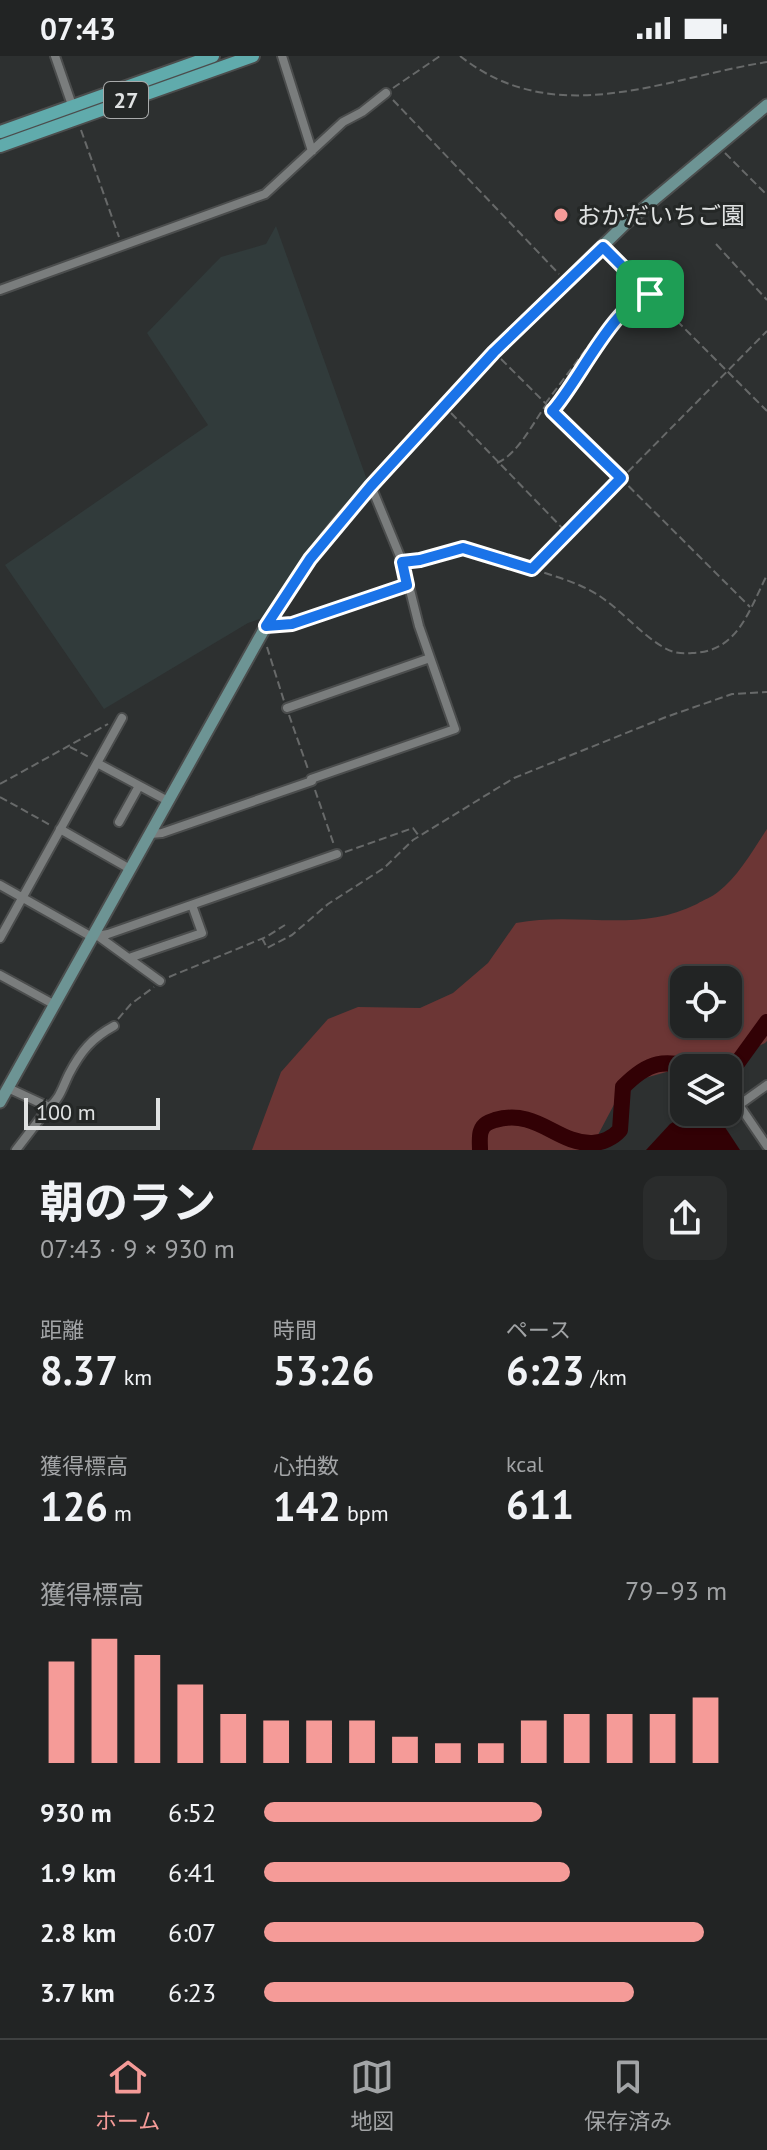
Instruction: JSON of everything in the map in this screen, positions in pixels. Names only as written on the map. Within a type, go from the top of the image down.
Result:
[{"type":"main road","name":"27","points":[[0,146],[213,56]]},
{"type":"main road","name":"27","points":[[0,132],[75,113],[253,56]]},
{"type":"street","points":[[55,56],[75,113]]},
{"type":"street","points":[[282,56],[312,151]]},
{"type":"street","points":[[0,290],[265,194],[343,122],[386,93]]},
{"type":"street","points":[[0,1102],[6,1084],[95,936],[266,626],[310,559],[371,486],[494,352],[626,223],[767,105]]},
{"type":"street","points":[[150,834],[162,833],[455,729],[402,562],[371,486]]},
{"type":"street","points":[[266,626],[292,624],[407,585]]},
{"type":"street","points":[[287,708],[430,658]]},
{"type":"street","points":[[0,938],[122,718]]},
{"type":"street","points":[[97,762],[168,801]]},
{"type":"street","points":[[119,822],[139,786]]},
{"type":"street","points":[[60,830],[130,869]]},
{"type":"street","points":[[95,936],[337,854]]},
{"type":"street","points":[[0,885],[95,936],[160,981]]},
{"type":"street","points":[[129,958],[202,933],[192,905]]},
{"type":"street","points":[[0,975],[55,1005]]},
{"type":"street","points":[[16,1150],[59,1095],[83,1049],[96,1036],[114,1026]]},
{"type":"street","points":[[6,1084],[49,1107]]},
{"type":"street","points":[[767,1085],[739,1105],[767,1146]]},
{"type":"path","points":[[440,56],[386,93],[566,281]]},
{"type":"path","points":[[460,56],[509,85],[564,97],[601,94],[724,73],[767,62]]},
{"type":"path","points":[[75,113],[122,246]]},
{"type":"path","points":[[717,145],[767,195]]},
{"type":"path","points":[[716,244],[767,300]]},
{"type":"path","points":[[603,247],[767,411]]},
{"type":"path","points":[[552,411],[616,321],[638,299],[650,294]]},
{"type":"path","points":[[496,462],[504,460],[516,446],[604,325]]},
{"type":"path","points":[[532,569],[767,331]]},
{"type":"path","points":[[494,352],[750,607]]},
{"type":"path","points":[[444,406],[567,533]]},
{"type":"path","points":[[402,562],[463,548],[532,569],[600,595],[660,646],[674,653],[705,653],[719,649],[743,625],[767,575]]},
{"type":"path","points":[[262,938],[267,948],[292,935],[328,904],[384,868],[419,837],[520,775],[732,694],[767,692]]},
{"type":"path","points":[[0,784],[122,718]]},
{"type":"path","points":[[68,746],[97,762]]},
{"type":"path","points":[[312,780],[337,854],[413,828],[419,837]]},
{"type":"path","points":[[0,797],[60,830]]},
{"type":"path","points":[[114,1026],[124,1010],[160,981],[262,938],[285,925]]},
{"type":"shaded area","points":[[276,226],[367,480],[305,556],[265,617],[248,623],[104,709],[5,565],[208,425],[147,333],[221,257],[266,244]]},
{"type":"shaded area","points":[[767,829],[767,1041],[742,1054],[670,1054],[670,1071],[645,1078],[618,1097],[590,1150],[252,1150],[281,1072],[328,1019],[358,1007],[420,1008],[453,993],[488,963],[516,923],[562,919],[630,920],[675,913],[716,894],[745,863]]},
{"type":"shaded area","points":[[670,1124],[724,1126],[740,1150],[646,1150]]},
{"type":"waterway","points":[[742,1056],[767,1022]]},
{"type":"waterway","points":[[480,1150],[483,1127],[493,1121],[510,1118],[535,1122],[580,1142],[603,1141],[620,1130],[623,1087],[649,1067],[670,1063]]},
{"type":"place","name":"おかだいちご園","points":[[561,215]]},
{"type":"route","points":[[603,247],[650,294],[643,295],[616,321],[552,411],[621,478],[532,569],[458,548],[430,558],[402,562],[407,585],[292,624],[266,626],[337,524],[494,352],[603,247]]}]
